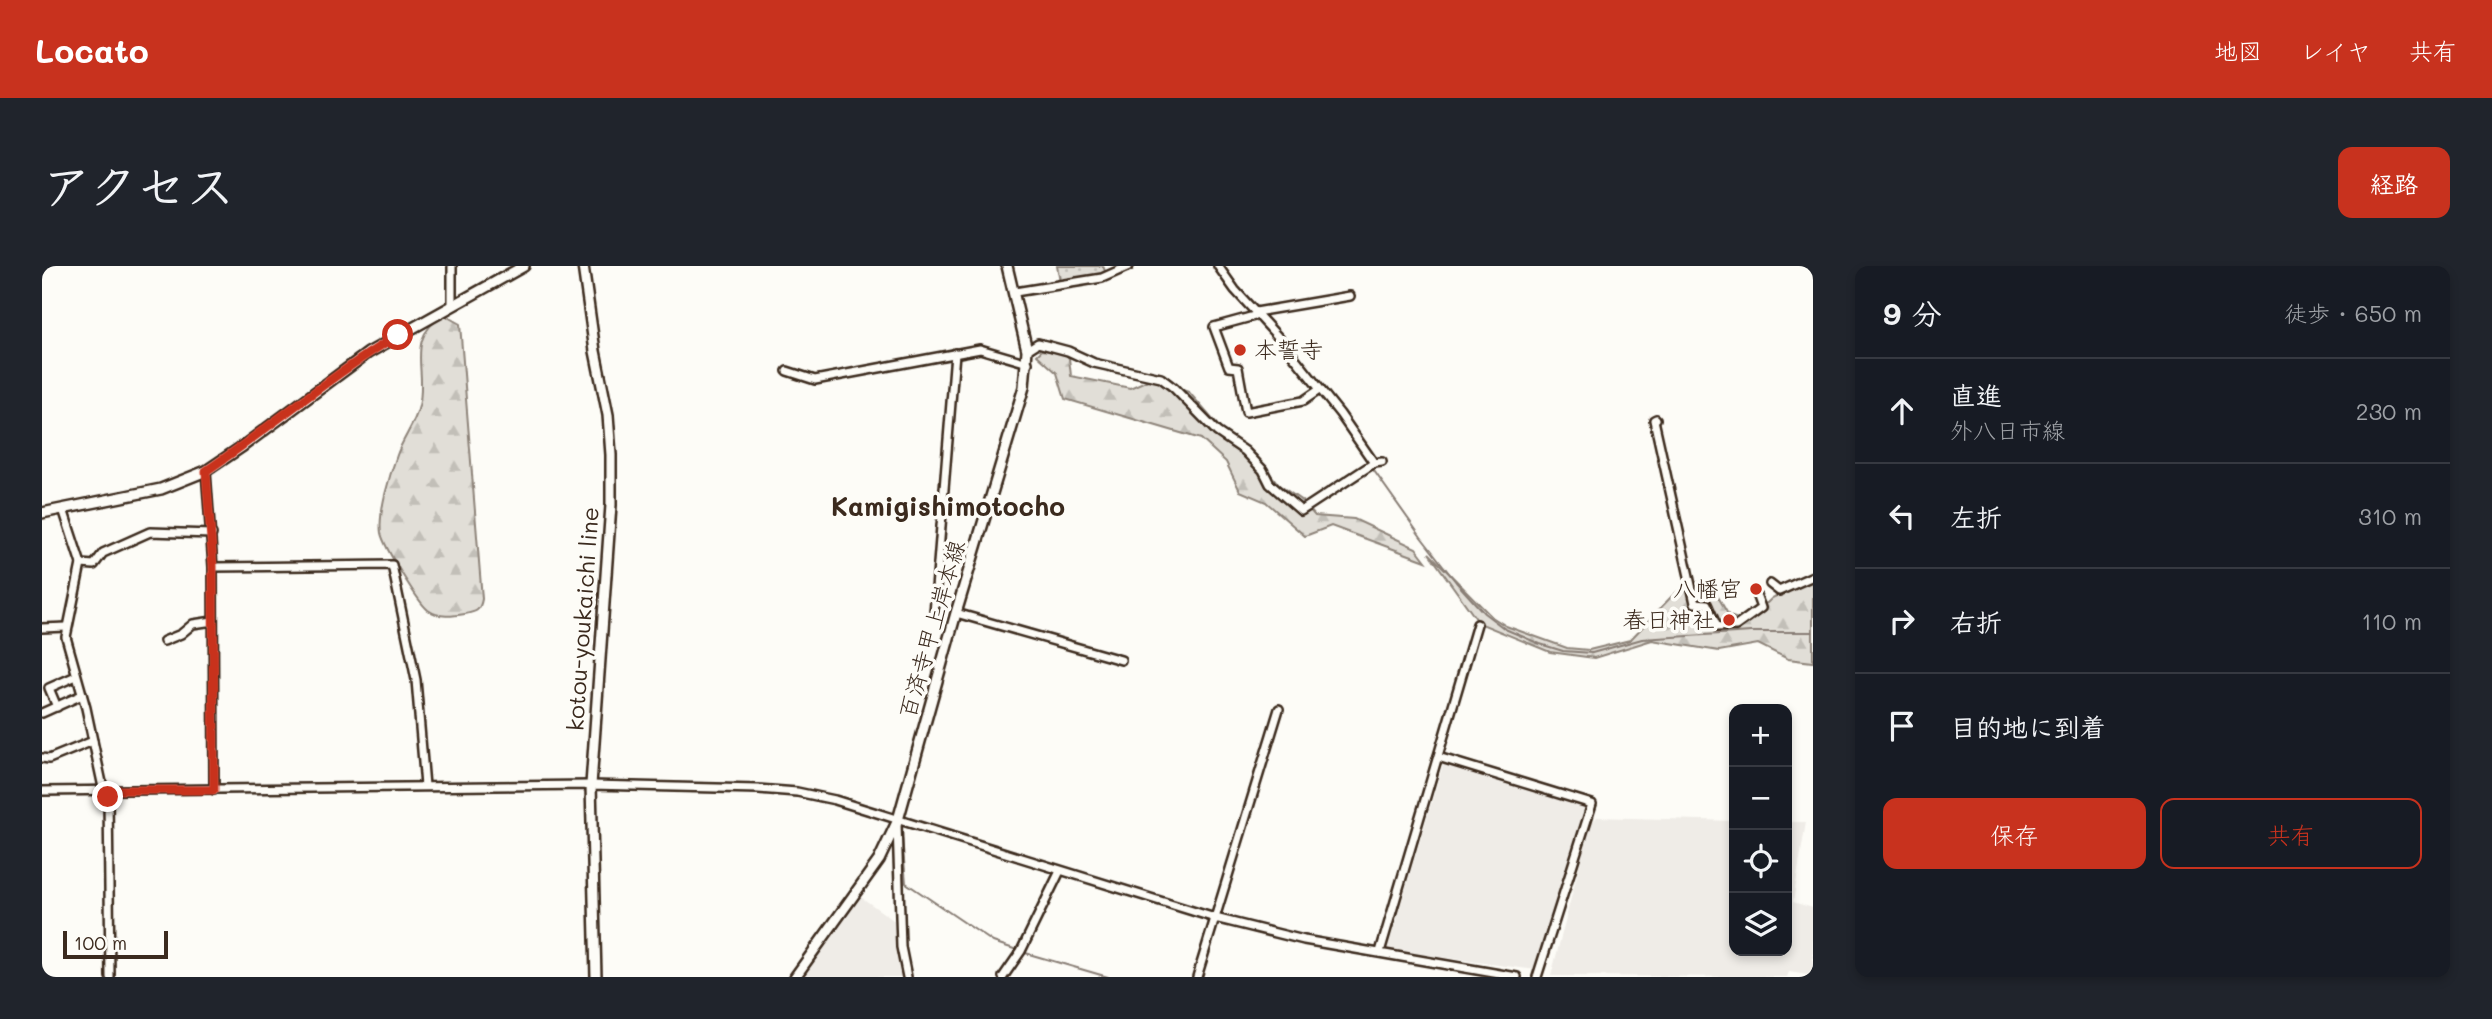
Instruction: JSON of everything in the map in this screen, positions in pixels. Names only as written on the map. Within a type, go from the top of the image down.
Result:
[{"type":"main road","points":[[42,513],[161,489],[206,471],[368,353],[524,266]]},
{"type":"main road","name":"kotou-youkaichi line","points":[[583,266],[595,351],[608,415],[611,454],[611,505],[591,785],[596,977]]},
{"type":"main road","name":"百済寺甲上岸本線","points":[[795,977],[878,860],[898,820],[956,613],[1024,387],[1027,350],[1007,266]]},
{"type":"street","points":[[452,266],[452,305]]},
{"type":"street","points":[[1014,292],[1102,278],[1129,266]]},
{"type":"street","points":[[1027,350],[1038,343],[1068,351],[1094,363],[1161,378],[1217,432],[1245,451],[1263,470],[1270,484],[1301,511],[1378,462],[1218,266]]},
{"type":"street","points":[[1319,390],[1303,401],[1245,412],[1238,368],[1229,367],[1214,327],[1257,313],[1350,296]]},
{"type":"street","points":[[787,371],[815,380],[980,349],[1028,363]]},
{"type":"street","points":[[934,613],[955,353]]},
{"type":"street","points":[[1656,419],[1695,603],[1707,604],[1717,627],[1736,626],[1760,608],[1757,597]]},
{"type":"street","points":[[206,471],[213,566],[214,790]]},
{"type":"street","points":[[63,509],[81,564],[67,627],[68,650],[108,797],[110,977]]},
{"type":"street","points":[[81,564],[94,565],[103,553],[150,532],[212,534]]},
{"type":"street","points":[[213,566],[393,565],[416,680],[425,786]]},
{"type":"street","points":[[1770,584],[1779,592],[1813,576]]},
{"type":"street","points":[[956,613],[1121,660]]},
{"type":"street","points":[[164,641],[181,634],[193,624],[214,621]]},
{"type":"street","points":[[1380,952],[1477,624]]},
{"type":"street","points":[[42,628],[67,627]]},
{"type":"street","points":[[57,708],[49,688],[76,676]]},
{"type":"street","points":[[42,713],[82,695]]},
{"type":"street","points":[[1197,977],[1279,709]]},
{"type":"street","points":[[42,758],[49,759],[93,741]]},
{"type":"street","points":[[1438,757],[1592,804],[1537,977]]},
{"type":"street","points":[[42,791],[591,785],[797,792],[835,800],[1215,918],[1304,940],[1517,977]]},
{"type":"street","points":[[898,820],[896,837],[901,947],[907,977]]},
{"type":"street","points":[[1003,977],[1021,951],[1060,871]]},
{"type":"shaded area","points":[[1443,764],[1585,805],[1536,970],[1387,950]]},
{"type":"shaded area","points":[[1597,817],[1729,821],[1729,956],[1792,956],[1792,822],[1806,822],[1793,902],[1813,908],[1813,976],[1789,972],[1787,977],[1551,976],[1590,824]]},
{"type":"shaded area","points":[[858,895],[896,922],[897,949],[903,977],[802,977]]},
{"type":"green space","points":[[1057,266],[1103,266],[1105,271],[1102,275],[1060,282]]},
{"type":"green space","points":[[444,315],[460,324],[482,599],[475,612],[451,616],[432,613],[423,605],[388,550],[381,533],[383,505],[391,472],[419,406],[420,356],[424,334]]},
{"type":"green space","points":[[1042,350],[1064,353],[1069,358],[1071,376],[1130,388],[1150,379],[1189,392],[1226,435],[1256,455],[1279,485],[1302,501],[1315,516],[1354,519],[1416,548],[1426,561],[1331,526],[1305,536],[1266,502],[1240,491],[1226,462],[1201,439],[1065,399],[1057,373],[1037,355]]},
{"type":"green space","points":[[1429,553],[1492,617],[1506,626],[1567,648],[1589,650],[1630,640],[1687,584],[1701,582],[1713,588],[1729,616],[1741,620],[1759,604],[1767,603],[1772,598],[1813,579],[1813,662],[1788,659],[1758,644],[1719,651],[1652,640],[1594,658],[1550,652],[1479,623]]},
{"type":"waterway","points":[[1343,424],[1369,463]]},
{"type":"waterway","points":[[1372,468],[1421,537],[1484,613],[1505,629],[1540,644],[1563,651],[1592,653],[1642,639],[1751,632],[1813,632]]},
{"type":"waterway","points":[[902,837],[906,883],[993,942],[1017,950]]},
{"type":"waterway","points":[[1022,952],[1108,977]]},
{"type":"place","name":"本誓寺","points":[[1240,350]]},
{"type":"place","name":"八幡宮","points":[[1756,589]]},
{"type":"place","name":"春日神社","points":[[1729,620]]},
{"type":"district","name":"Kamigishimotocho","points":[[948,507]]},
{"type":"route","points":[[108,797],[105,790],[214,790],[213,566],[206,471],[368,353],[398,335]]}]
